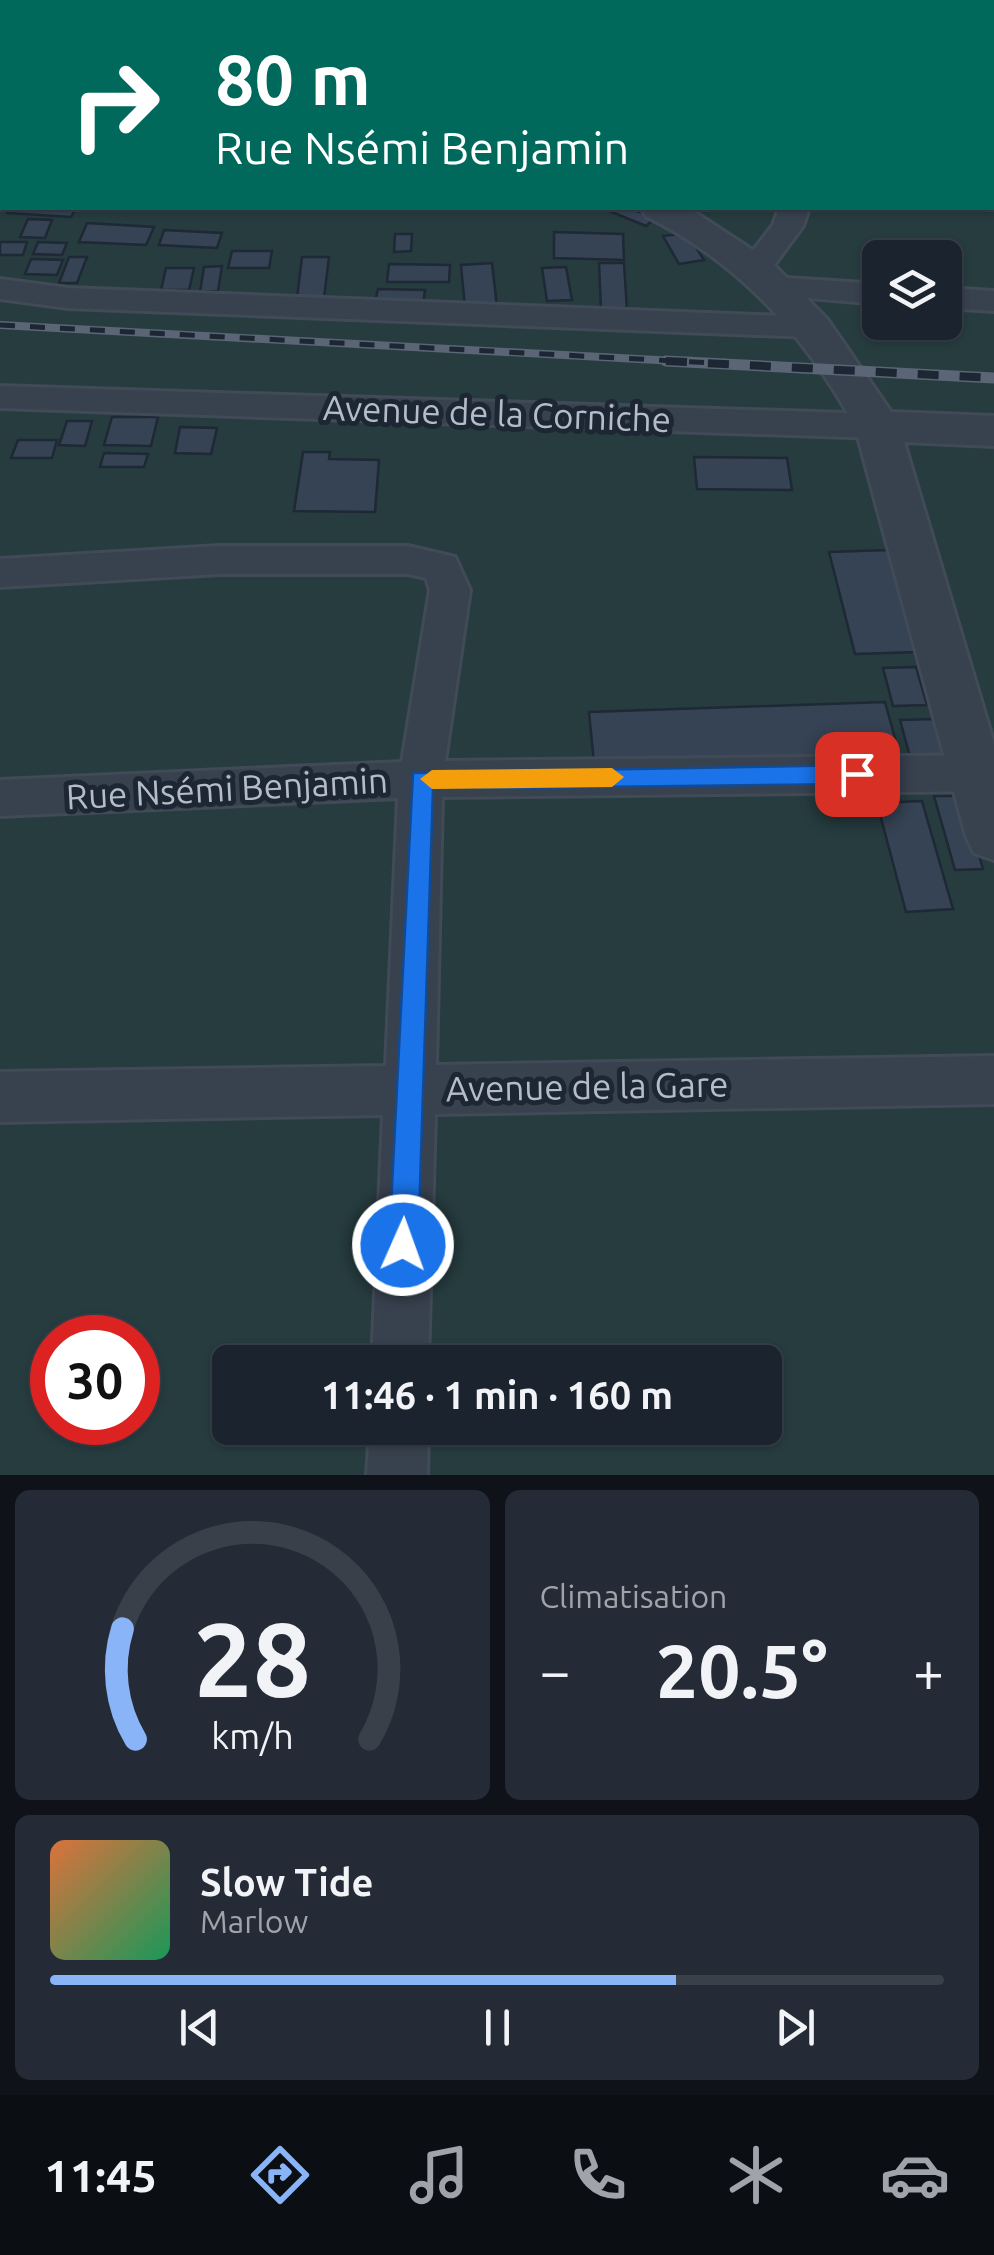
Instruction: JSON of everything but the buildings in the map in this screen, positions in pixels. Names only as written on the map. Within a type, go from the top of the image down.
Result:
[{"type":"street","points":[[663,210],[714,236],[764,278],[811,327],[860,393],[877,426],[985,773],[994,836]]},
{"type":"street","points":[[764,278],[793,210]]},
{"type":"street","points":[[764,278],[862,292]]},
{"type":"street","points":[[0,289],[68,298],[811,327]]},
{"type":"street","points":[[962,299],[994,301]]},
{"type":"street","name":"Avenue de la Corniche","points":[[0,396],[994,431]]},
{"type":"street","points":[[0,573],[219,560],[408,560],[441,567],[450,590],[422,780],[400,1345]]},
{"type":"street","name":"Rue Nsémi Benjamin","points":[[0,798],[422,780],[985,773]]},
{"type":"street","name":"Avenue de la Gare","points":[[0,1097],[994,1080]]},
{"type":"street","points":[[398,1475],[399,1445]]},
{"type":"green space","points":[[0,210],[994,210],[994,1475],[0,1475]]},
{"type":"railway","points":[[0,325],[713,363]]},
{"type":"railway","points":[[666,361],[994,378]]},
{"type":"slow traffic","points":[[432,779],[612,777]]},
{"type":"route","points":[[403,1245],[422,780],[857,774]]}]
